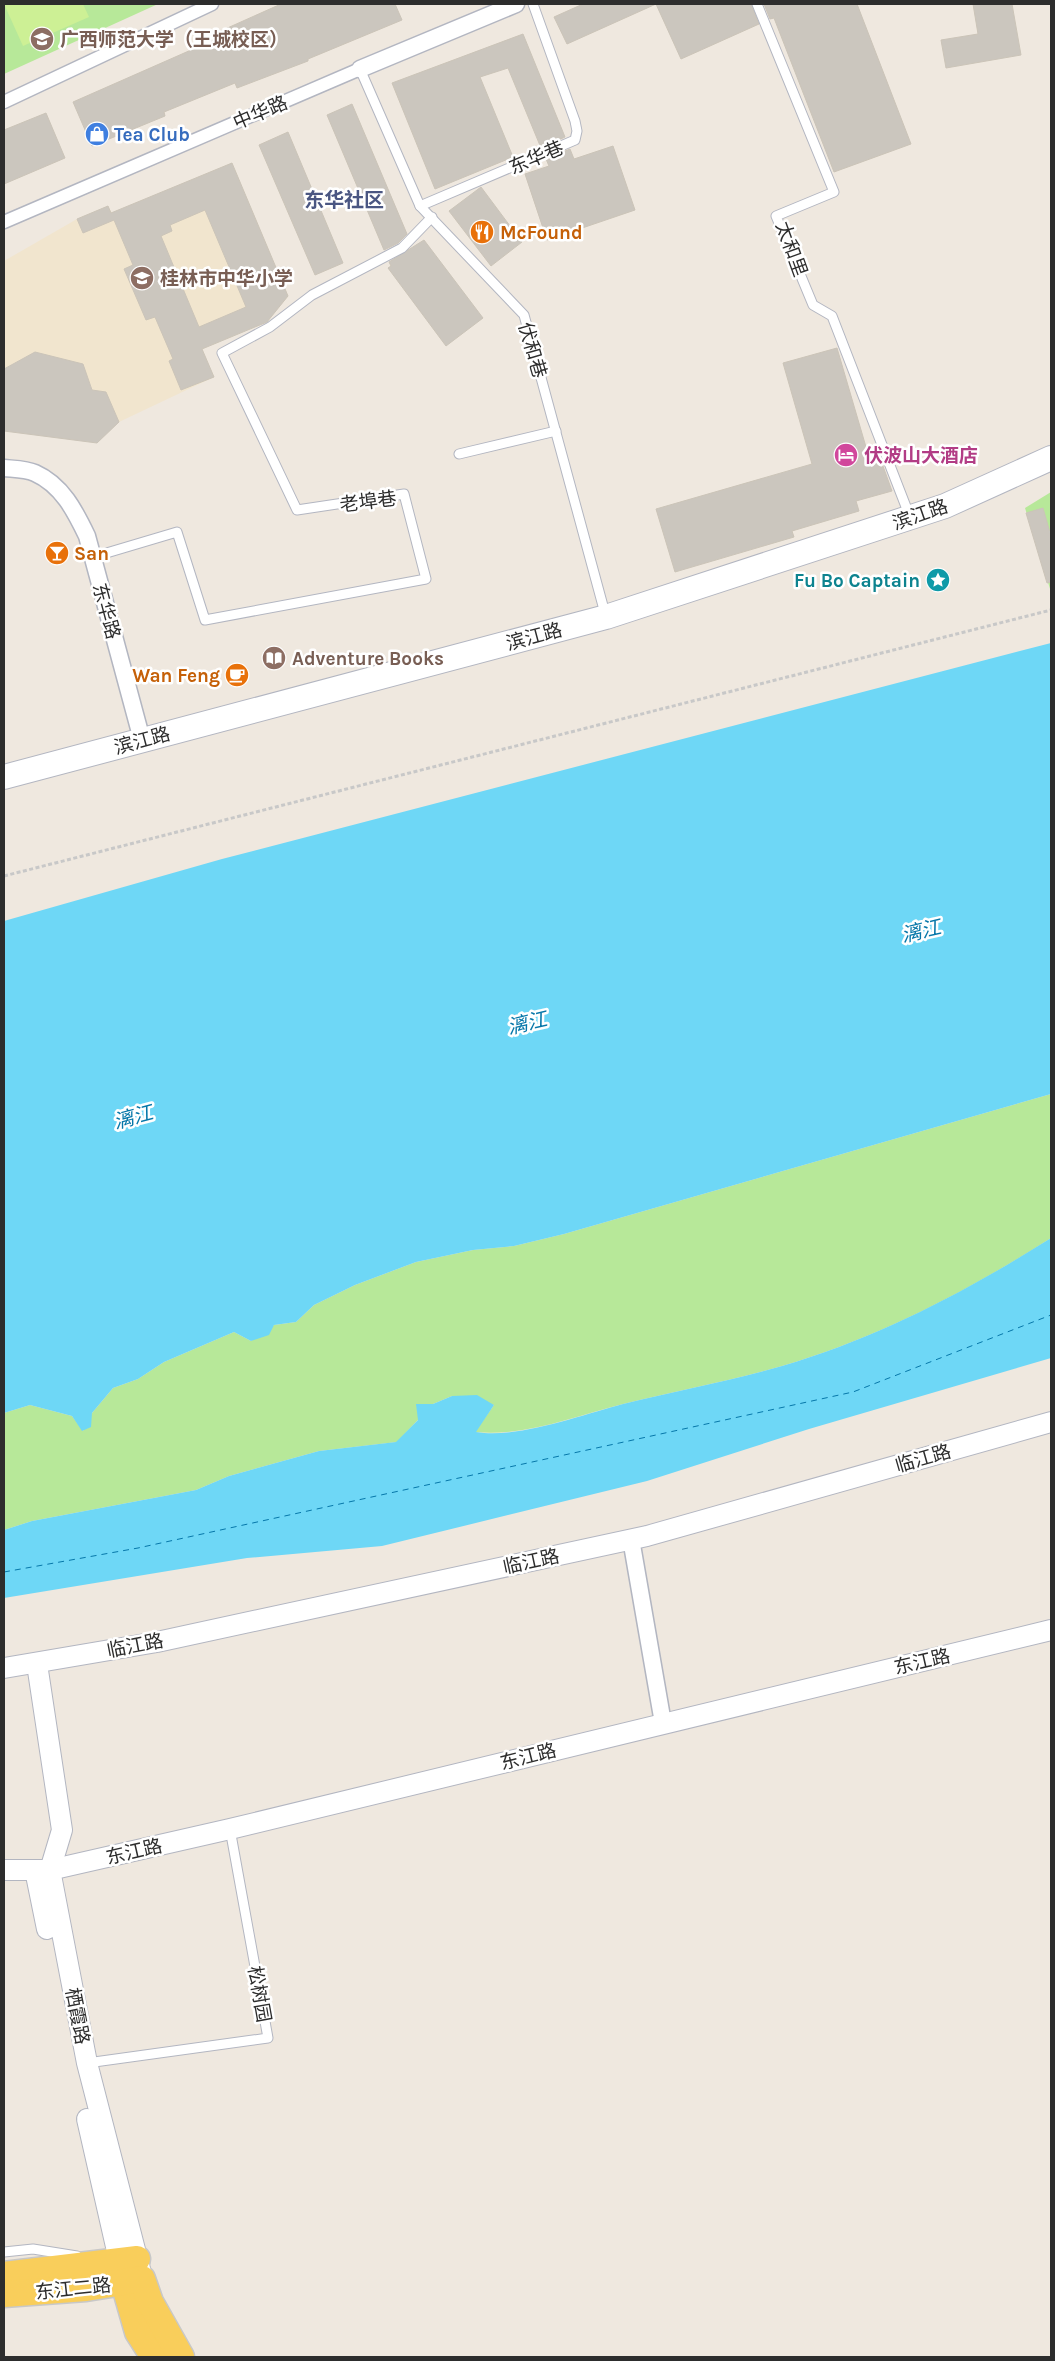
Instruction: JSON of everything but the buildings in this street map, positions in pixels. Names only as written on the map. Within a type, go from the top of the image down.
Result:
[{"type":"main road","name":"滨江路","points":[[4,777],[606,617],[910,518],[973,495],[1051,458]]},
{"type":"main road","name":"东江二路","points":[[4,2274],[131,2271]]},
{"type":"main road","name":"东江二路","points":[[4,2294],[131,2271]]},
{"type":"main road","name":"栖霞路","points":[[131,2271],[138,2332],[154,2357]]},
{"type":"main road","name":"栖霞路","points":[[131,2271],[181,2357]]},
{"type":"street","points":[[4,102],[212,4]]},
{"type":"street","name":"中华路","points":[[4,222],[516,4]]},
{"type":"street","name":"东华路","points":[[4,468],[35,473],[57,488],[74,508],[87,536],[93,556],[142,740]]},
{"type":"street","name":"临江路","points":[[4,1668],[37,1664],[157,1642],[631,1539],[1051,1422]]},
{"type":"street","points":[[631,1539],[663,1723]]},
{"type":"street","name":"东江路","points":[[4,1870],[42,1870],[230,1829],[1051,1630]]},
{"type":"street","name":"栖霞路","points":[[37,1664],[62,1830],[42,1870],[131,2271]]},
{"type":"street","name":"栖霞路","points":[[42,1870],[87,2063],[131,2271]]},
{"type":"lane","name":"东华巷","points":[[420,206],[575,140],[577,131],[575,121],[533,4]]},
{"type":"lane","name":"太和里","points":[[757,4],[834,192],[776,216],[813,305],[832,316],[910,518]]},
{"type":"lane","name":"伏和巷","points":[[360,69],[420,206],[524,315],[606,617]]},
{"type":"lane","name":"老埠巷","points":[[93,556],[177,532],[204,620],[426,579],[404,494],[297,510],[222,352],[270,327],[312,295],[402,248],[432,218]]},
{"type":"lane","points":[[459,454],[556,431]]},
{"type":"lane","name":"松树园","points":[[87,2063],[268,2038],[230,1829]]},
{"type":"lane","points":[[4,2252],[34,2250],[131,2271]]},
{"type":"path","points":[[4,876],[1051,610]]},
{"type":"shaded area","name":"桂林市中华小学","points":[[232,163],[288,296],[267,322],[202,349],[214,377],[119,422],[106,392],[92,390],[83,364],[35,352],[5,368],[4,261],[77,219],[108,206],[112,213]]},
{"type":"green space","name":"广西师范大学（王城校区）","points":[[4,4],[158,4],[4,74]]},
{"type":"green space","points":[[4,4],[83,4],[89,17],[23,46]]},
{"type":"green space","points":[[1051,492],[1051,592],[1025,508]]},
{"type":"green space","points":[[1051,1094],[1051,1238],[1020,1258],[955,1294],[853,1342],[782,1366],[623,1404],[531,1429],[494,1433],[475,1432],[494,1405],[452,1396],[433,1404],[397,1442],[319,1451],[229,1476],[196,1490],[32,1521],[4,1530],[4,1413],[30,1405],[72,1416],[83,1431],[92,1413],[113,1388],[138,1379],[164,1362],[234,1332],[251,1341],[274,1325],[296,1322],[314,1305],[355,1285],[416,1262],[473,1250],[514,1246],[564,1234]]},
{"type":"water","name":"漓江","points":[[1051,643],[1051,1094],[564,1234],[514,1246],[473,1250],[416,1262],[355,1285],[314,1305],[296,1322],[274,1325],[269,1335],[251,1341],[234,1332],[164,1362],[138,1379],[113,1388],[92,1413],[91,1427],[82,1431],[72,1416],[30,1405],[4,1413],[4,921],[222,859]]},
{"type":"water","points":[[1051,1238],[1051,1358],[809,1429],[647,1481],[382,1546],[247,1558],[4,1598],[4,1530],[32,1521],[196,1490],[229,1476],[319,1451],[396,1442],[418,1420],[416,1404],[433,1404],[452,1396],[477,1395],[494,1405],[476,1432],[511,1432],[550,1425],[623,1404],[782,1366],[853,1342],[921,1311],[987,1276]]},
{"type":"ferry route","points":[[4,1572],[138,1548],[853,1392],[1051,1315]]},
{"type":"place","name":"广西师范大学（王城校区）","points":[[42,39]]},
{"type":"place","name":"Tea Club","points":[[97,134]]},
{"type":"place","name":"McFound","points":[[482,232]]},
{"type":"place","name":"桂林市中华小学","points":[[142,278]]},
{"type":"place","name":"伏波山大酒店","points":[[846,455]]},
{"type":"place","name":"San","points":[[57,553]]},
{"type":"place","name":"Fu Bo Captain","points":[[938,580]]},
{"type":"place","name":"Adventure Books","points":[[274,658]]},
{"type":"place","name":"Wan Feng","points":[[237,675]]},
{"type":"district","name":"东华社区","points":[[344,200]]}]
